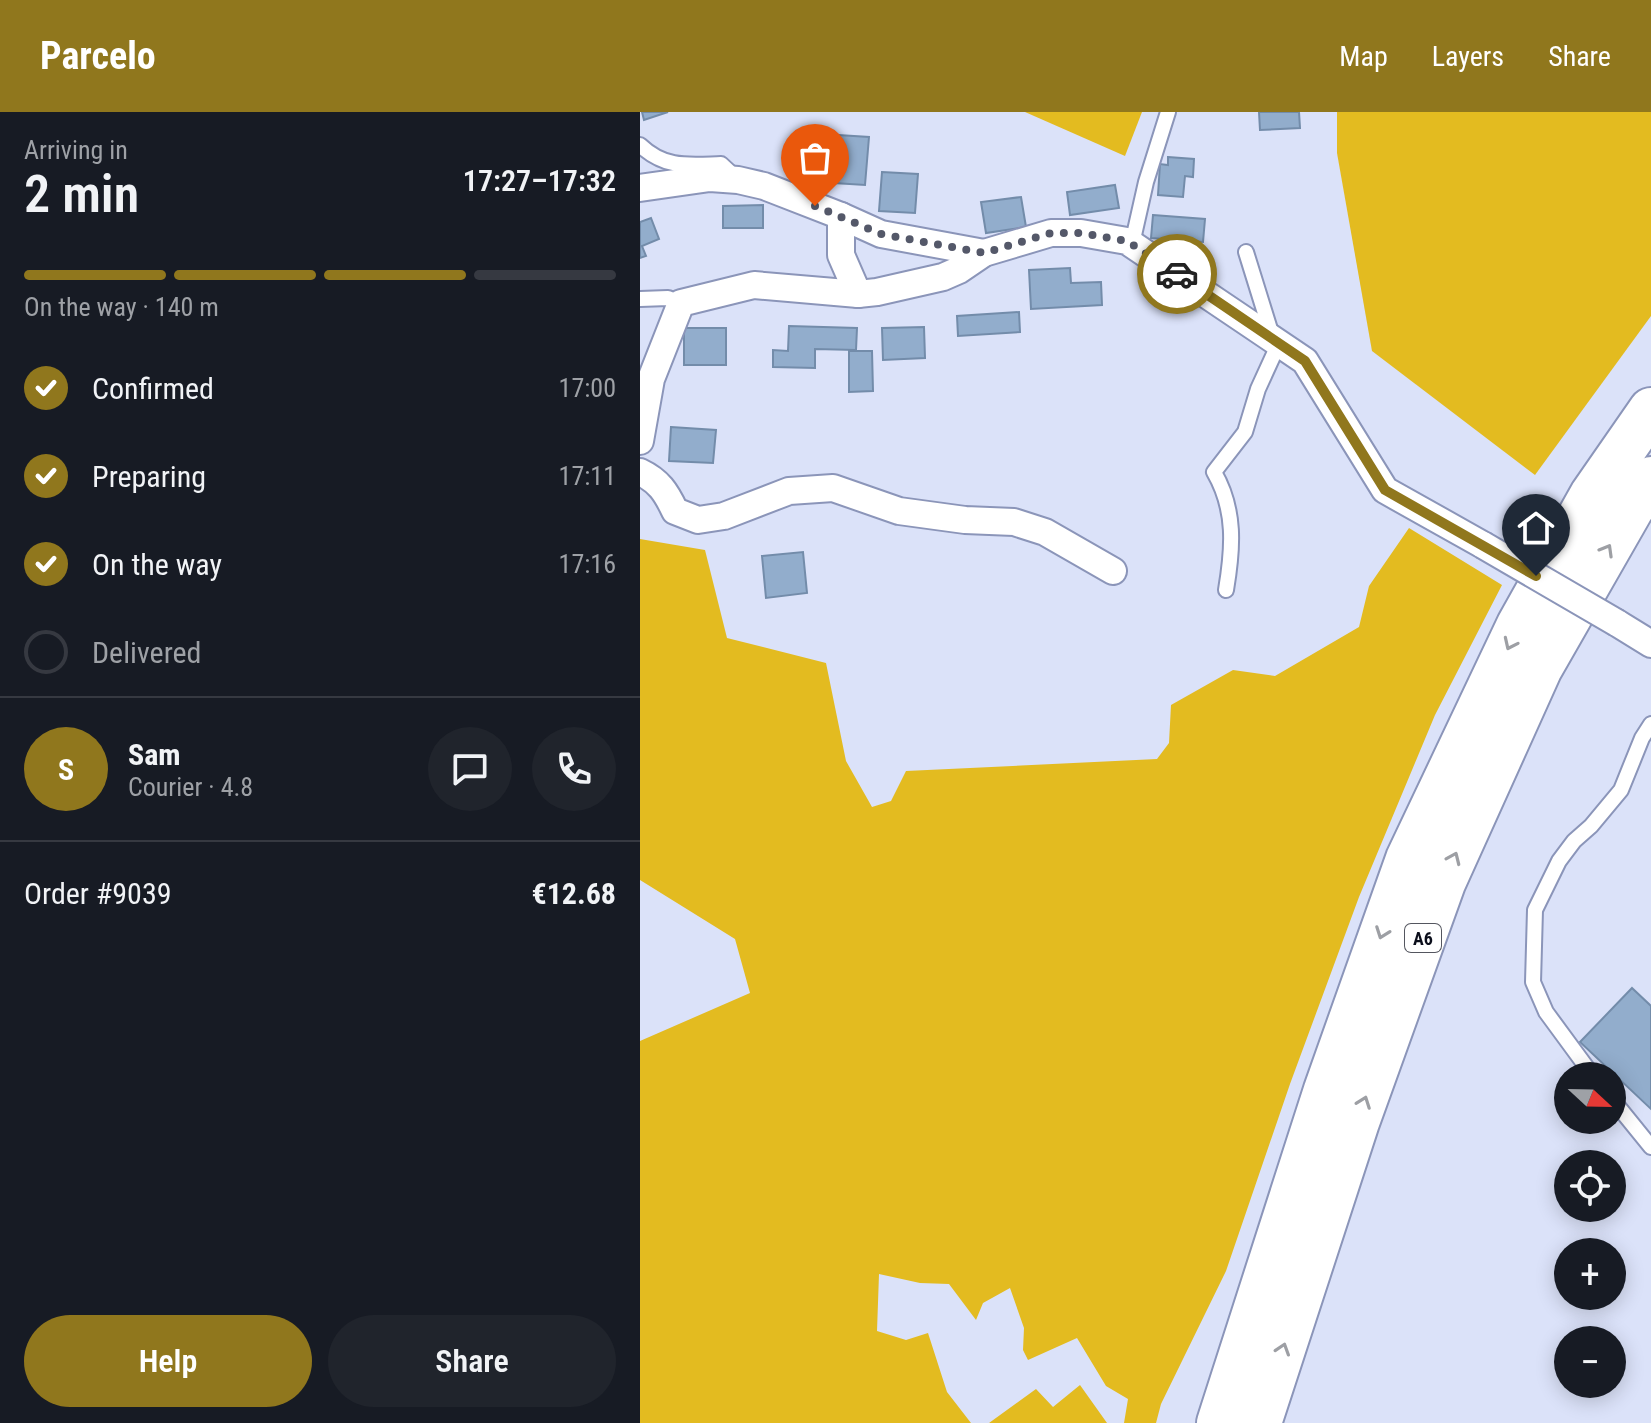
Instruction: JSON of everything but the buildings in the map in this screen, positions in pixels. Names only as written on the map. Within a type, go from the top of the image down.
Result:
[{"type":"highway","name":"A6","points":[[1219,1423],[1326,1090],[1408,859],[1519,625],[1592,495],[1651,410]]},
{"type":"highway","name":"A6","points":[[1259,1423],[1357,1122],[1443,883],[1540,668],[1651,479]]},
{"type":"street","points":[[640,188],[710,178],[738,180],[764,186],[881,234],[984,253]]},
{"type":"street","points":[[841,216],[841,255],[858,294]]},
{"type":"street","points":[[640,441],[651,379],[681,303],[754,285],[858,294],[943,277],[984,253],[1051,233],[1081,233],[1132,244],[1305,361],[1385,490],[1651,644]]},
{"type":"street","points":[[640,472],[655,479],[675,511],[698,520],[724,516],[789,491],[833,488],[899,511],[965,520],[1014,522],[1045,532],[1113,571]]},
{"type":"lane","points":[[1132,244],[1146,182],[1168,112]]},
{"type":"lane","points":[[640,145],[654,158],[682,165],[721,164],[738,180]]},
{"type":"lane","points":[[1226,590],[1233,538],[1224,488],[1214,472],[1245,432],[1276,341],[1246,252]]},
{"type":"lane","points":[[640,299],[668,298],[681,303]]},
{"type":"lane","points":[[1583,1062],[1546,1012],[1533,982],[1535,910],[1559,861],[1621,790],[1642,738],[1651,724]]},
{"type":"lane","points":[[1626,1116],[1651,1147]]},
{"type":"shaded area","points":[[1025,112],[1142,112],[1125,156]]},
{"type":"shaded area","points":[[1337,112],[1651,112],[1651,316],[1535,475],[1372,351],[1337,153]]},
{"type":"shaded area","points":[[1409,528],[1502,585],[1435,715],[1359,897],[1226,1271],[1161,1404],[1156,1423],[1124,1423],[1128,1399],[1106,1386],[1077,1338],[1028,1360],[1023,1350],[1024,1328],[1010,1288],[983,1303],[976,1320],[949,1284],[920,1283],[879,1274],[877,1331],[906,1340],[928,1333],[947,1392],[971,1423],[640,1423],[640,1041],[750,993],[735,939],[640,880],[640,539],[705,550],[727,638],[826,663],[846,761],[872,807],[891,801],[906,771],[1157,759],[1169,743],[1171,705],[1233,670],[1275,676],[1359,627],[1369,586]]},
{"type":"shaded area","points":[[1080,1385],[1107,1423],[989,1423],[1036,1389],[1053,1407]]},
{"type":"way so far","points":[[815,206],[881,234],[984,253],[1051,233],[1081,233],[1127,241],[1177,274]]},
{"type":"route","points":[[1177,274],[1305,361],[1385,490],[1536,576]]}]
